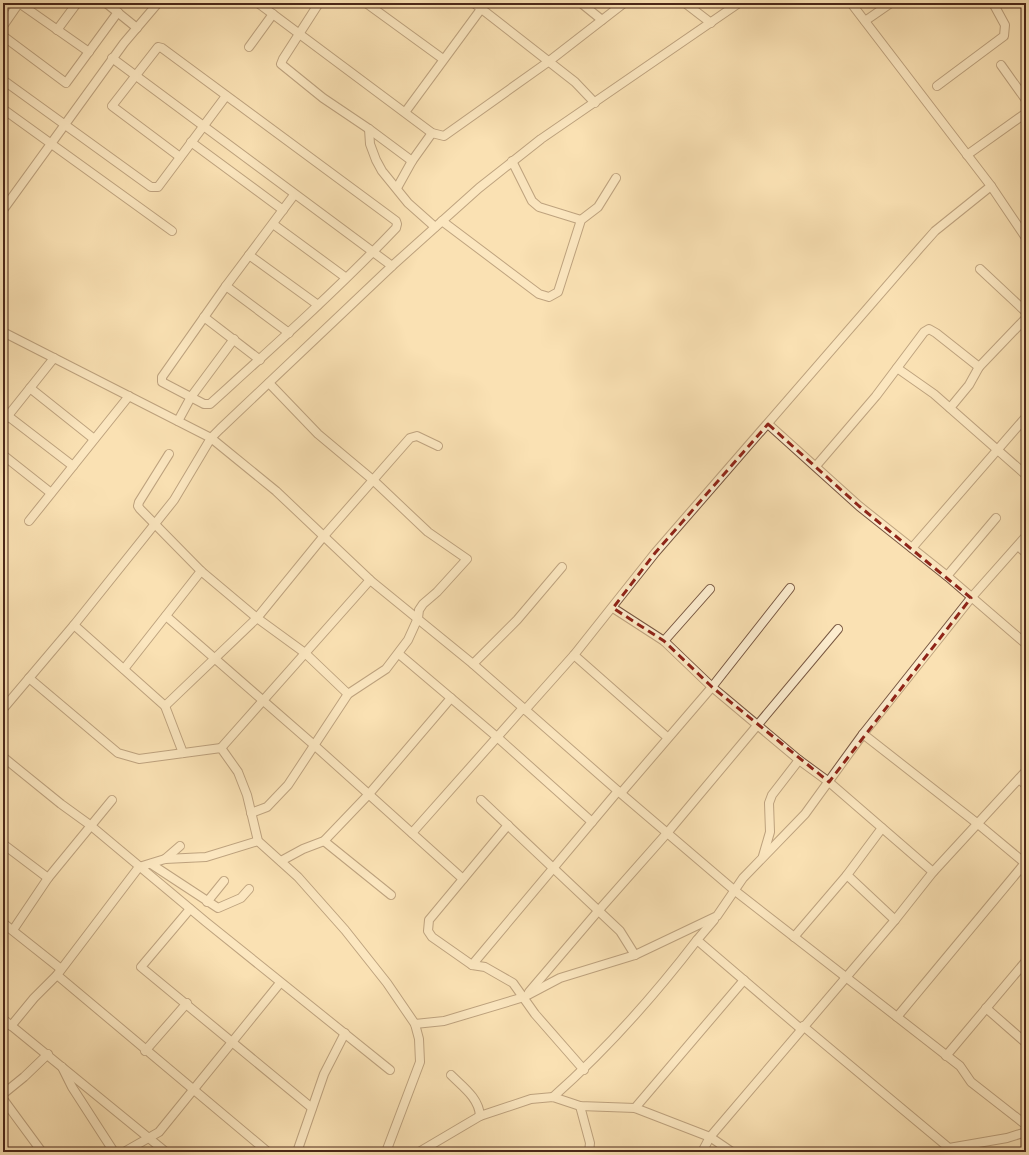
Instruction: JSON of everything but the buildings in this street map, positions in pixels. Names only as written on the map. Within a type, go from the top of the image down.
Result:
[{"type":"street","points":[[3,26],[19,3],[89,52]]},
{"type":"street","points":[[57,30],[77,3]]},
{"type":"street","points":[[106,3],[137,28]]},
{"type":"street","points":[[3,210],[52,144],[112,58],[158,3]]},
{"type":"street","points":[[258,3],[406,111],[432,133],[444,136],[548,62],[624,3]]},
{"type":"street","points":[[319,3],[282,59],[281,64],[323,98],[369,128],[412,161]]},
{"type":"street","points":[[366,3],[443,59]]},
{"type":"street","points":[[474,3],[575,82],[595,103]]},
{"type":"street","points":[[581,3],[602,20]]},
{"type":"street","points":[[685,3],[711,23]]},
{"type":"street","points":[[3,709],[74,625],[155,524],[186,482],[211,438],[392,266],[512,161],[739,3]]},
{"type":"street","points":[[851,3],[991,186],[1026,238]]},
{"type":"street","points":[[865,21],[891,3]]},
{"type":"street","points":[[937,86],[1004,36],[1005,25],[993,3]]},
{"type":"street","points":[[406,111],[443,59],[482,9]]},
{"type":"street","points":[[3,36],[66,83],[118,12]]},
{"type":"street","points":[[249,47],[273,14]]},
{"type":"street","points":[[180,157],[112,106],[158,47],[396,221],[397,224],[396,228],[373,252],[345,277],[289,333],[210,404],[204,404],[161,380],[226,286],[294,195]]},
{"type":"street","points":[[112,58],[202,127],[392,266]]},
{"type":"street","points":[[1001,65],[1026,100]]},
{"type":"street","points":[[3,80],[151,187],[158,187],[226,96]]},
{"type":"street","points":[[3,109],[172,231]]},
{"type":"street","points":[[967,155],[1026,113]]},
{"type":"street","points":[[369,128],[370,144],[382,171],[408,203],[435,227]]},
{"type":"street","points":[[397,188],[412,161],[432,133]]},
{"type":"street","points":[[191,142],[283,210]]},
{"type":"street","points":[[512,161],[526,191],[539,207],[581,220]]},
{"type":"street","points":[[442,221],[540,294],[549,297],[558,292],[581,220],[598,207],[616,178]]},
{"type":"street","points":[[412,833],[497,737],[574,655],[613,608],[655,553],[935,232],[991,186]]},
{"type":"street","points":[[272,224],[345,277]]},
{"type":"street","points":[[249,255],[318,305]]},
{"type":"street","points":[[980,270],[1026,312]]},
{"type":"street","points":[[226,286],[289,333]]},
{"type":"street","points":[[204,317],[260,360]]},
{"type":"street","points":[[950,408],[969,385],[979,367],[1026,318]]},
{"type":"street","points":[[816,466],[876,396],[924,332],[929,329],[979,367]]},
{"type":"street","points":[[3,332],[211,438],[276,491],[370,580],[473,664],[734,890],[960,1066],[972,1082],[1026,1125]]},
{"type":"street","points":[[178,421],[191,397],[234,339]]},
{"type":"street","points":[[54,358],[6,419],[72,466]]},
{"type":"street","points":[[897,368],[915,379],[950,408],[1026,475]]},
{"type":"street","points":[[251,813],[268,807],[288,785],[348,694],[386,669],[399,654],[408,640],[418,618],[418,610],[467,560],[428,532],[373,480],[318,434],[269,383]]},
{"type":"street","points":[[30,388],[94,439]]},
{"type":"street","points":[[29,520],[129,396]]},
{"type":"street","points":[[912,548],[1026,417]]},
{"type":"street","points":[[768,424],[859,506],[947,576],[1026,644]]},
{"type":"street","points":[[165,706],[257,618],[323,537],[410,438],[417,436],[438,446]]},
{"type":"street","points":[[169,454],[138,506],[201,571],[257,618],[305,653],[348,694]]},
{"type":"street","points":[[3,455],[51,493]]},
{"type":"street","points":[[947,576],[996,518]]},
{"type":"street","points":[[553,1097],[584,1070],[666,981],[717,916],[734,890],[763,856],[805,814],[863,734],[971,598],[1026,536]]},
{"type":"street","points":[[1018,546],[1026,554]]},
{"type":"street","points":[[473,664],[517,620],[562,567]]},
{"type":"street","points":[[124,669],[201,571]]},
{"type":"street","points":[[29,678],[118,753],[139,759],[221,748],[370,580]]},
{"type":"street","points":[[472,965],[553,866],[712,687],[790,588]]},
{"type":"street","points":[[664,641],[710,589]]},
{"type":"street","points":[[613,608],[664,641],[712,687],[757,726],[829,782],[933,872]]},
{"type":"street","points":[[166,616],[314,745],[463,879]]},
{"type":"street","points":[[74,625],[165,706],[183,753]]},
{"type":"street","points":[[524,997],[668,832],[838,629]]},
{"type":"street","points":[[399,654],[497,737],[592,822]]},
{"type":"street","points":[[574,655],[667,737]]},
{"type":"street","points":[[281,861],[303,849],[324,841],[369,794],[451,698]]},
{"type":"street","points":[[863,734],[978,824],[1025,864],[897,1017]]},
{"type":"street","points":[[221,748],[238,772],[248,795],[258,841],[281,861],[345,930],[387,983],[415,1024],[419,1039],[420,1062],[386,1152]]},
{"type":"street","points":[[3,757],[61,804],[90,825],[280,983],[390,1070]]},
{"type":"street","points":[[763,856],[770,832],[769,803],[772,795],[799,760]]},
{"type":"street","points":[[702,1152],[710,1137],[895,920],[933,872],[1026,771]]},
{"type":"street","points":[[1019,779],[1026,785]]},
{"type":"street","points":[[13,930],[48,878],[112,800]]},
{"type":"street","points":[[481,800],[553,866],[620,931],[635,955]]},
{"type":"street","points":[[508,825],[429,920],[427,926],[428,931],[432,937],[472,965],[485,967],[513,983],[535,1014],[584,1070]]},
{"type":"street","points":[[794,937],[847,875],[882,828]]},
{"type":"street","points":[[11,1026],[34,998],[59,972],[139,867],[165,859],[206,857],[258,841]]},
{"type":"street","points":[[324,841],[392,895]]},
{"type":"street","points":[[3,844],[48,878]]},
{"type":"street","points":[[165,859],[180,846]]},
{"type":"street","points":[[151,864],[215,907],[221,907],[240,898],[249,889]]},
{"type":"street","points":[[847,875],[895,920]]},
{"type":"street","points":[[207,902],[224,881]]},
{"type":"street","points":[[190,909],[141,966],[312,1108]]},
{"type":"street","points":[[415,1024],[444,1021],[524,997],[560,978],[635,955],[717,916]]},
{"type":"street","points":[[3,923],[13,930],[145,1051],[268,1152]]},
{"type":"street","points":[[697,940],[949,1148],[1007,1138],[1026,1132]]},
{"type":"street","points":[[946,1056],[1026,962]]},
{"type":"street","points":[[635,1108],[744,980]]},
{"type":"street","points":[[124,1152],[160,1132],[192,1089],[280,983]]},
{"type":"street","points":[[145,1051],[187,1003]]},
{"type":"street","points":[[986,1008],[1026,1043]]},
{"type":"street","points":[[3,1019],[48,1054],[166,1152]]},
{"type":"street","points":[[297,1152],[324,1074],[345,1033]]},
{"type":"street","points":[[3,1094],[24,1077],[48,1054]]},
{"type":"street","points":[[61,1065],[72,1087],[114,1152]]},
{"type":"street","points":[[451,1074],[475,1099],[479,1107],[480,1116]]},
{"type":"street","points":[[419,1152],[480,1116],[531,1099],[553,1097],[580,1106],[635,1108],[710,1137],[732,1152]]},
{"type":"street","points":[[3,1099],[42,1152]]},
{"type":"street","points":[[580,1106],[590,1143],[589,1152]]},
{"type":"highlighted area","points":[[768,424],[859,506],[971,598],[829,782],[712,687],[664,641],[613,608],[655,553]]}]
